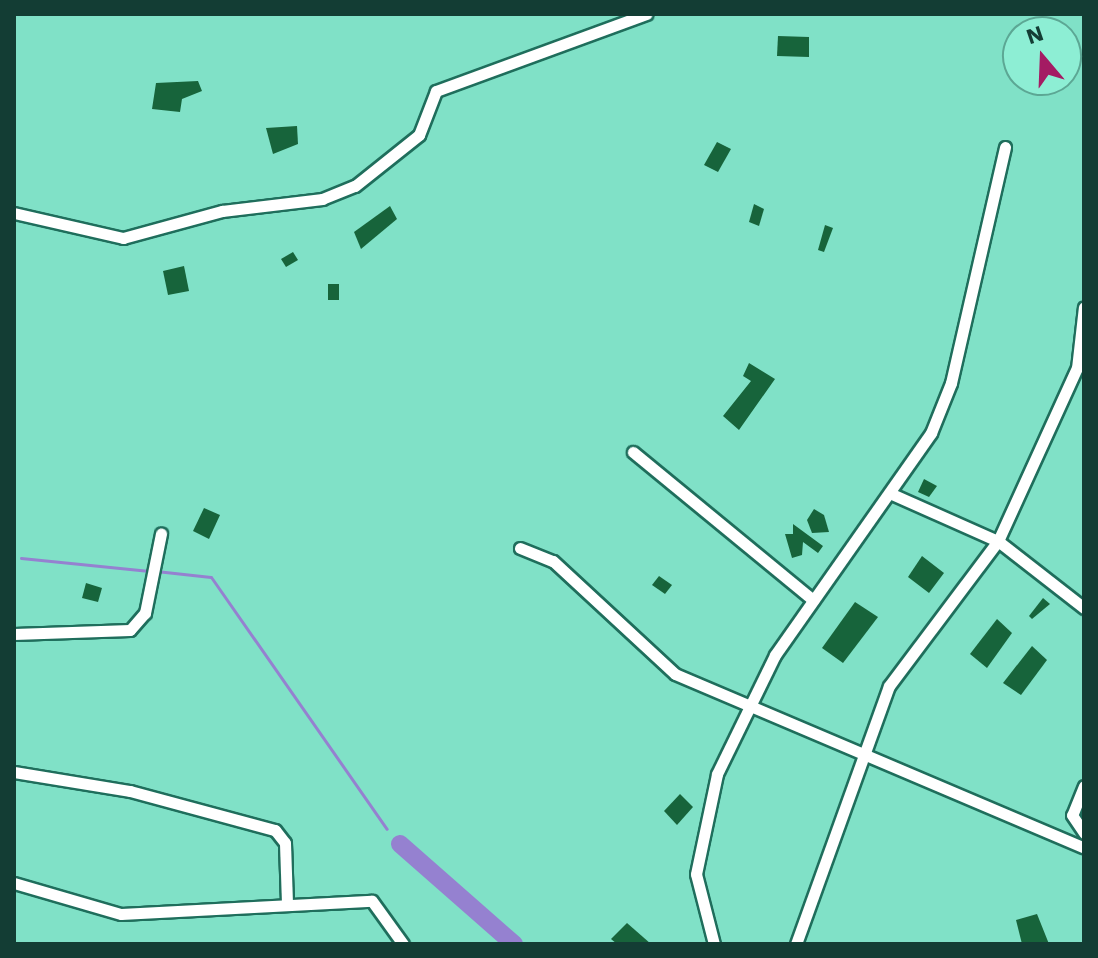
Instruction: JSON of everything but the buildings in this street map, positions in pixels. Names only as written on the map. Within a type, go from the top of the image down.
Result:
[{"type":"street","points":[[14,213],[123,238],[222,211],[322,199],[355,186],[419,135],[436,91],[646,14]]},
{"type":"street","points":[[714,944],[696,874],[717,774],[749,703],[813,600],[894,495],[951,383],[1005,147]]},
{"type":"street","points":[[796,944],[860,756],[889,686],[998,541],[1077,368],[1084,307]]},
{"type":"street","points":[[633,452],[813,600]]},
{"type":"street","points":[[894,495],[998,541],[1084,608]]},
{"type":"street","points":[[14,634],[130,630],[145,613],[150,571],[161,534]]},
{"type":"street","points":[[520,548],[553,561],[675,674],[749,703],[860,756],[1084,848]]},
{"type":"street","points":[[14,772],[130,791],[275,830],[285,843],[287,904]]},
{"type":"street","points":[[1084,786],[1072,815],[1084,833]]},
{"type":"street","points":[[14,883],[121,914],[372,901],[403,944]]},
{"type":"waterway","points":[[21,558],[149,571]]},
{"type":"waterway","points":[[156,571],[211,577],[387,829]]},
{"type":"waterway","points":[[400,844],[514,944]]}]
